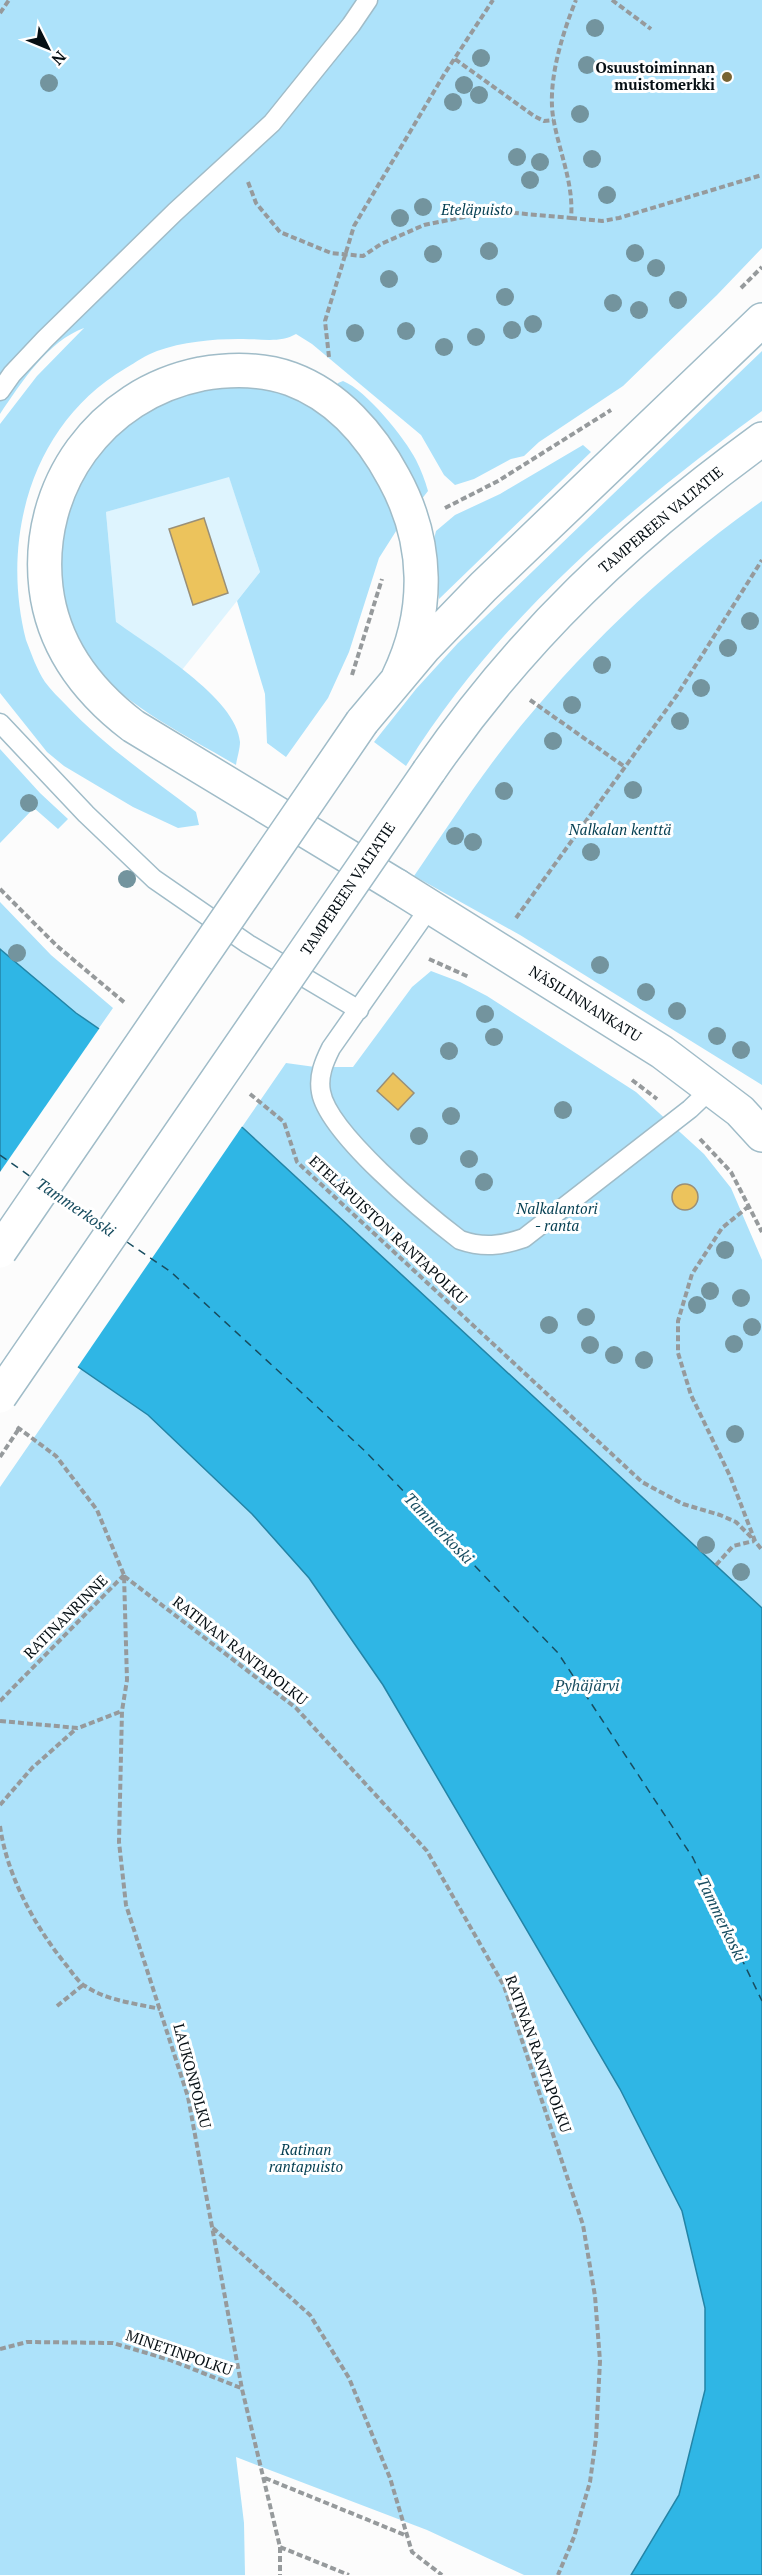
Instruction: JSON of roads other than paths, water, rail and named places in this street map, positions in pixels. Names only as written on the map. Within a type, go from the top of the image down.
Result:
[{"type":"main road","points":[[0,1251],[362,722],[398,678],[483,587],[762,320]]},
{"type":"main road","name":"NÄSILINNANKATU","points":[[398,678],[414,638],[422,596],[421,562],[416,529],[398,484],[379,453],[357,424],[327,398],[291,379],[253,371],[214,372],[175,380],[137,398],[118,412],[98,431],[72,463],[61,484],[48,529],[45,574],[52,617],[64,647],[79,673],[104,703],[133,726],[397,886],[662,1052],[740,1111],[762,1135]]},
{"type":"main road","name":"TAMPEREEN VALTATIE","points":[[5,1408],[458,730],[501,675],[573,597],[667,512],[762,439]]},
{"type":"lane","points":[[0,391],[12,374],[45,339],[175,212],[272,123],[301,90],[368,0]]},
{"type":"lane","points":[[0,723],[86,814],[154,879],[239,939],[359,1010]]},
{"type":"lane","points":[[430,907],[331,1048],[323,1068],[321,1094],[339,1126],[392,1183],[460,1240],[474,1245],[492,1246],[524,1238],[678,1118],[712,1088]]},
{"type":"water","name":"Pyhäjärvi","points":[[0,949],[76,1013],[243,1128],[762,1608],[762,2575],[631,2575],[679,2495],[705,2390],[705,2308],[682,2211],[620,2089],[383,1685],[309,1578],[252,1514],[148,1415],[0,1313]]},
{"type":"place","name":"Osuustoiminnan muistomerkki","points":[[727,77]]},
{"type":"park label","name":"Eteläpuisto","points":[[477,210]]},
{"type":"park label","name":"Nalkalan kenttä","points":[[620,830]]},
{"type":"park label","name":"Nalkalantori - ranta","points":[[557,1218]]},
{"type":"park label","name":"Ratinan rantapuisto","points":[[306,2158]]},
{"type":"water label","name":"Tammerkoski","points":[[76,1207]]},
{"type":"water label","name":"Tammerkoski","points":[[439,1528]]},
{"type":"water label","name":"Tammerkoski","points":[[722,1919]]}]
